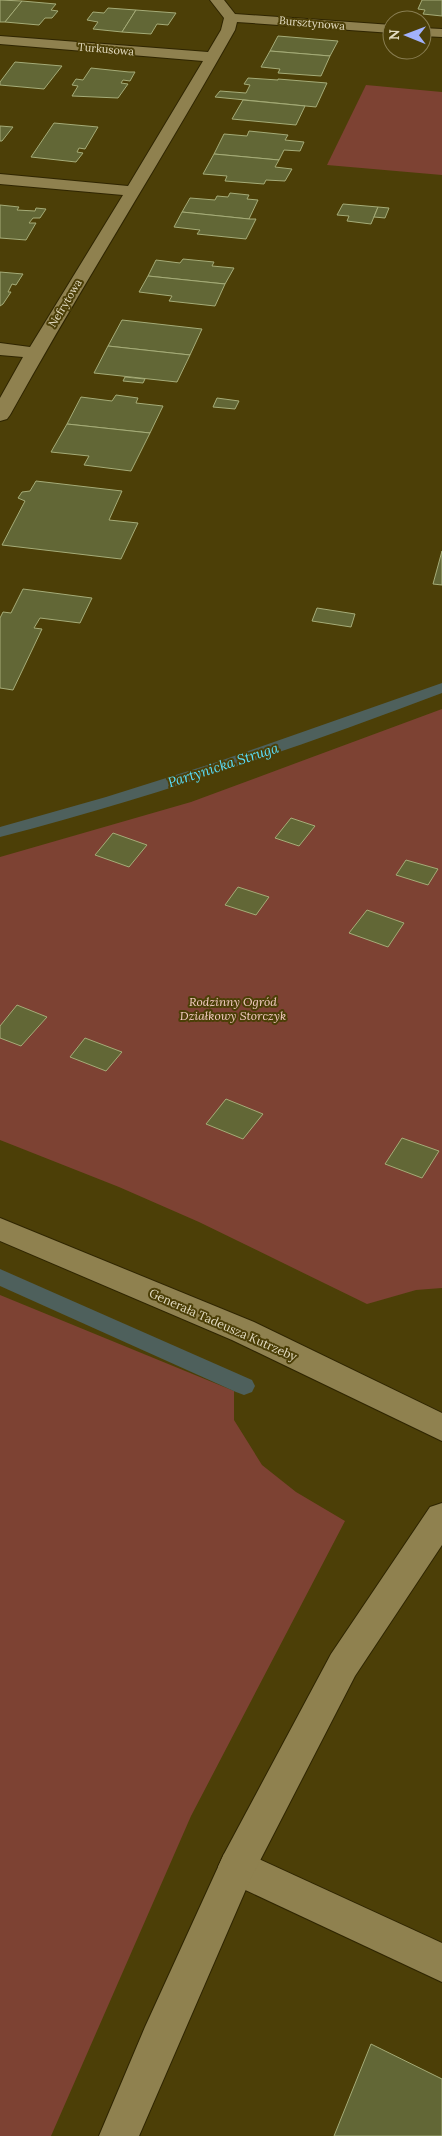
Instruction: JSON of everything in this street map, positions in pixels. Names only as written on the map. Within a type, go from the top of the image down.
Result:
[{"type":"street","points":[[217,0],[232,18]]},
{"type":"street","name":"Bursztynowa","points":[[232,18],[382,28]]},
{"type":"street","name":"Nefrytowa","points":[[0,416],[35,352],[228,30],[232,18]]},
{"type":"street","name":"Turkusowa","points":[[0,40],[211,58]]},
{"type":"street","points":[[0,179],[132,192]]},
{"type":"street","points":[[0,349],[35,352]]},
{"type":"street","name":"Generała Tadeusza Kutrzeby","points":[[0,1229],[243,1331],[442,1428]]},
{"type":"street","points":[[119,2136],[237,1866],[343,1665],[442,1517]]},
{"type":"street","points":[[237,1866],[442,1963]]},
{"type":"green space","points":[[366,85],[442,92],[442,175],[327,165]]},
{"type":"green space","name":"Rodzinny Ogród Działkowy Storczyk","points":[[442,709],[442,1288],[416,1290],[367,1304],[199,1222],[119,1187],[0,1140],[0,857],[191,802]]},
{"type":"green space","points":[[0,1295],[234,1391],[234,1420],[262,1465],[296,1492],[345,1521],[191,1816],[51,2136],[0,2136]]},
{"type":"building","points":[[0,0],[22,1],[5,22],[0,22]]},
{"type":"building","points":[[422,0],[442,0],[442,16],[432,15],[432,10],[418,9]]},
{"type":"building","points":[[22,1],[56,4],[51,10],[58,11],[52,18],[45,18],[39,25],[5,22]]},
{"type":"building","points":[[108,8],[136,10],[122,32],[93,29],[98,22],[87,20],[93,12],[104,13]]},
{"type":"building","points":[[136,10],[176,13],[168,25],[157,24],[151,34],[122,32]]},
{"type":"building","points":[[278,36],[338,41],[330,56],[270,51]]},
{"type":"building","points":[[270,51],[330,56],[321,76],[278,73],[280,69],[261,67]]},
{"type":"building","points":[[15,62],[62,66],[44,89],[0,85],[0,82]]},
{"type":"building","points":[[91,68],[135,72],[130,81],[123,80],[121,83],[128,84],[118,98],[72,96],[78,86],[72,85],[76,79],[83,80]]},
{"type":"building","points":[[248,78],[327,83],[316,107],[215,97],[220,91],[246,93],[250,85],[244,84]]},
{"type":"building","points":[[243,100],[305,106],[296,125],[232,119]]},
{"type":"building","points":[[54,123],[98,127],[85,149],[79,148],[77,152],[83,153],[76,162],[31,157]]},
{"type":"building","points":[[0,126],[13,127],[2,141],[0,141]]},
{"type":"building","points":[[249,131],[288,135],[285,140],[304,142],[300,151],[284,150],[279,160],[214,154],[224,134],[247,136]]},
{"type":"building","points":[[214,154],[279,160],[275,167],[292,169],[285,181],[266,180],[264,184],[225,181],[227,176],[203,174]]},
{"type":"building","points":[[230,193],[249,195],[247,199],[258,200],[249,219],[182,212],[190,198],[215,200],[217,196],[228,197]]},
{"type":"building","points":[[343,204],[378,207],[371,224],[347,221],[349,216],[337,215]]},
{"type":"building","points":[[0,205],[19,207],[17,210],[35,211],[36,208],[46,209],[40,218],[33,218],[29,223],[36,223],[26,240],[0,238]]},
{"type":"building","points":[[378,207],[389,208],[385,218],[374,217]]},
{"type":"building","points":[[182,212],[256,219],[246,239],[197,234],[200,230],[174,227]]},
{"type":"building","points":[[183,259],[214,262],[212,266],[234,268],[225,284],[148,276],[156,260],[180,263]]},
{"type":"building","points":[[0,272],[23,274],[16,285],[12,284],[8,292],[11,292],[0,306]]},
{"type":"building","points":[[148,276],[225,284],[215,306],[169,301],[172,296],[139,292]]},
{"type":"building","points":[[122,320],[202,329],[190,355],[108,346]]},
{"type":"building","points":[[108,346],[190,355],[177,382],[94,373]]},
{"type":"building","points":[[125,377],[145,379],[143,383],[123,381]]},
{"type":"building","points":[[116,395],[138,398],[136,403],[163,406],[150,433],[67,424],[81,397],[112,401]]},
{"type":"building","points":[[217,398],[239,401],[235,409],[213,407]]},
{"type":"building","points":[[67,424],[150,433],[131,471],[84,465],[89,456],[51,452]]},
{"type":"building","points":[[36,481],[122,491],[109,520],[138,523],[121,559],[2,545],[25,501],[18,498],[22,492],[30,491]]},
{"type":"building","points":[[442,551],[442,585],[433,584]]},
{"type":"building","points":[[23,589],[92,598],[80,623],[40,618],[34,628],[42,629],[13,690],[0,688],[0,618],[3,612],[11,613]]},
{"type":"building","points":[[317,608],[355,614],[351,627],[312,621]]},
{"type":"building","points":[[291,818],[315,826],[299,846],[275,838]]},
{"type":"building","points":[[113,833],[147,845],[129,867],[95,855]]},
{"type":"building","points":[[406,860],[438,869],[428,885],[396,875]]},
{"type":"building","points":[[238,887],[269,897],[256,915],[225,905]]},
{"type":"building","points":[[367,910],[404,923],[388,947],[349,933]]},
{"type":"building","points":[[17,1005],[47,1017],[21,1046],[0,1038],[0,1026]]},
{"type":"building","points":[[85,1038],[122,1052],[106,1071],[70,1057]]},
{"type":"building","points":[[226,1099],[263,1114],[243,1139],[206,1124]]},
{"type":"building","points":[[402,1138],[439,1151],[422,1178],[385,1164]]},
{"type":"building","points":[[371,2044],[442,2079],[442,2136],[334,2136]]},
{"type":"waterway","name":"Partynicka Struga","points":[[0,832],[56,817],[223,766],[442,688]]},
{"type":"waterway","points":[[0,1277],[244,1386]]}]
